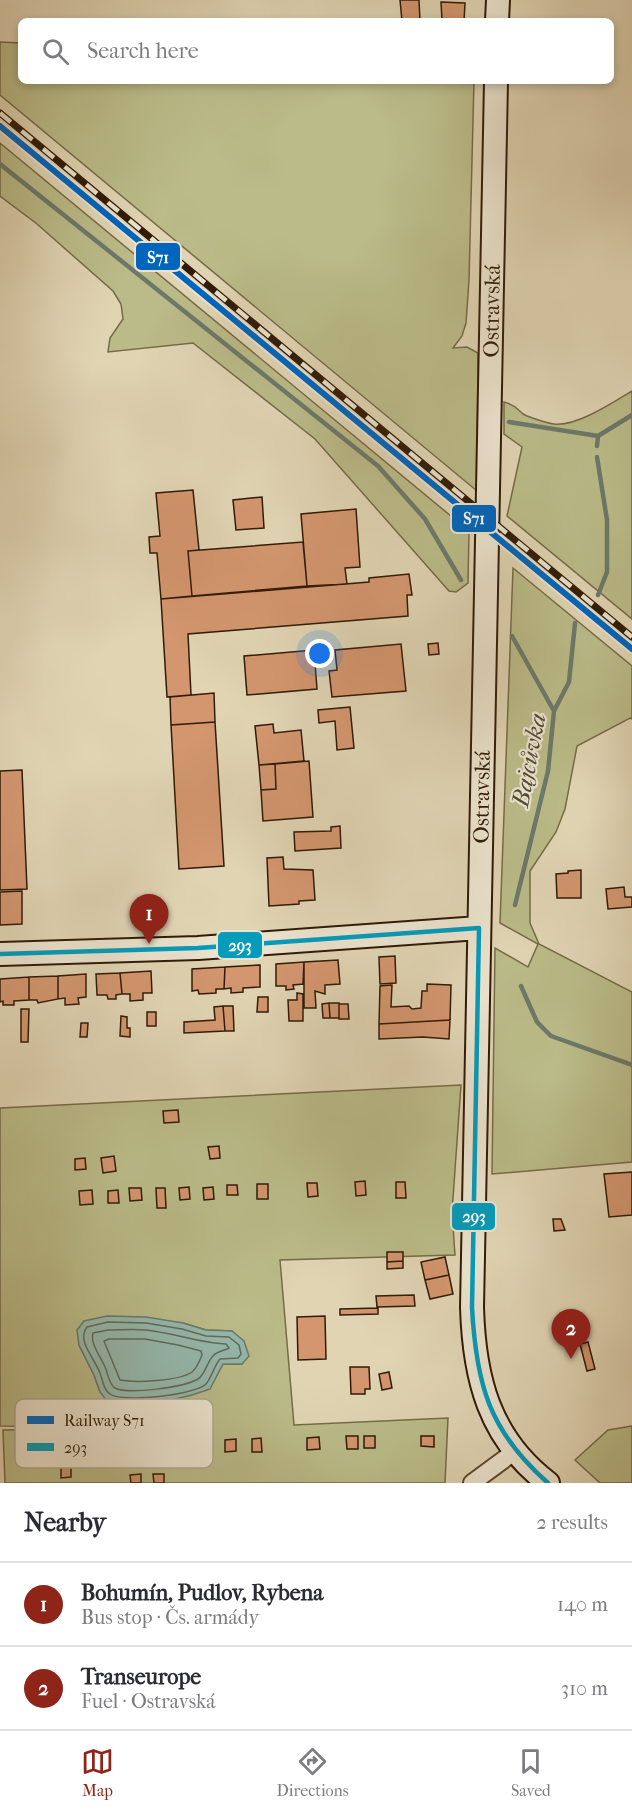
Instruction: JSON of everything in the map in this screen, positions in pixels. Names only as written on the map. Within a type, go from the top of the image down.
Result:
[{"type":"main road","points":[[497,18],[498,0]]},
{"type":"main road","name":"Ostravská","points":[[496,84],[472,1235],[473,1334],[480,1382],[491,1412],[514,1452],[534,1473],[548,1483]]},
{"type":"main road","points":[[0,954],[177,949],[479,928]]},
{"type":"street","points":[[472,1483],[514,1452]]},
{"type":"green space","points":[[0,42],[18,43],[18,84],[474,84],[466,323],[462,336],[453,348],[467,347],[478,353],[477,491],[0,95]]},
{"type":"green space","points":[[0,143],[469,531],[468,583],[456,592],[449,591],[315,439],[193,343],[108,352],[110,338],[123,319],[121,304],[113,291],[37,224],[0,196]]},
{"type":"green space","points":[[632,391],[632,619],[507,516],[522,447],[504,434],[504,402],[513,405],[524,415],[563,424],[584,418]]},
{"type":"green space","points":[[513,568],[632,666],[632,719],[577,746],[565,809],[556,832],[530,871],[530,923],[539,944],[632,992],[632,1162],[492,1174],[495,948],[528,967],[538,944],[500,923]]},
{"type":"green space","points":[[461,1085],[452,1212],[455,1255],[280,1260],[294,1425],[448,1418],[445,1483],[5,1483],[3,1430],[15,1430],[15,1468],[213,1468],[213,1399],[15,1399],[15,1426],[0,1426],[0,1108]],"holes":[[[183,1323],[206,1330],[232,1331],[242,1364],[223,1364],[217,1375],[100,1392],[79,1345]]]},
{"type":"green space","points":[[632,1426],[632,1483],[600,1483],[575,1460],[608,1430]]},
{"type":"water","points":[[107,1316],[146,1317],[183,1323],[206,1330],[232,1331],[244,1341],[249,1356],[242,1364],[223,1364],[210,1389],[197,1393],[176,1399],[105,1399],[100,1392],[79,1345],[77,1330],[84,1321]]},
{"type":"building","points":[[400,0],[419,0],[420,18],[402,18]]},
{"type":"building","points":[[441,2],[465,3],[464,18],[442,18]]},
{"type":"building","points":[[193,490],[199,550],[188,551],[192,596],[161,599],[157,553],[150,553],[149,537],[160,536],[156,493]]},
{"type":"building","points":[[262,497],[264,528],[236,530],[233,500]]},
{"type":"building","points":[[356,509],[360,567],[345,568],[347,584],[307,586],[301,514]]},
{"type":"building","points":[[303,542],[307,586],[192,596],[188,551]]},
{"type":"building","points":[[409,574],[412,595],[407,595],[408,616],[188,634],[191,695],[167,697],[161,599],[369,582],[369,578]]},
{"type":"building","points":[[438,643],[439,654],[429,655],[428,644]]},
{"type":"building","points":[[401,644],[406,691],[332,697],[329,671],[337,670],[335,650]]},
{"type":"building","points":[[314,650],[317,689],[247,695],[244,656]]},
{"type":"building","points":[[214,693],[215,722],[171,725],[170,697]]},
{"type":"building","points":[[350,707],[354,748],[337,750],[335,721],[319,723],[318,710]]},
{"type":"building","points":[[215,722],[224,866],[179,869],[171,725]]},
{"type":"building","points":[[273,724],[274,733],[301,730],[304,761],[259,765],[255,726]]},
{"type":"building","points":[[309,761],[313,817],[263,821],[261,790],[276,789],[275,764]]},
{"type":"building","points":[[275,764],[276,789],[261,790],[259,765]]},
{"type":"building","points":[[22,770],[27,889],[0,890],[0,771]]},
{"type":"building","points":[[340,826],[341,848],[295,851],[294,832],[331,831],[331,827]]},
{"type":"building","points":[[283,857],[284,869],[313,870],[315,900],[299,901],[299,904],[269,906],[267,858]]},
{"type":"building","points":[[581,870],[581,898],[557,898],[556,874]]},
{"type":"building","points":[[624,887],[625,897],[632,897],[632,907],[608,909],[606,889]]},
{"type":"building","points":[[22,891],[22,924],[0,925],[0,892]]},
{"type":"building","points":[[395,956],[396,983],[380,984],[379,957]]},
{"type":"building","points":[[338,960],[340,984],[325,985],[325,994],[315,991],[316,1008],[304,1008],[304,962]]},
{"type":"building","points":[[304,962],[303,984],[293,985],[294,989],[286,990],[286,986],[276,986],[276,964]]},
{"type":"building","points":[[260,965],[260,987],[243,988],[243,992],[231,993],[231,988],[224,989],[225,967]]},
{"type":"building","points":[[225,967],[224,989],[216,989],[216,993],[199,994],[198,990],[192,991],[192,969]]},
{"type":"building","points":[[151,971],[152,993],[143,993],[143,1000],[130,1001],[130,994],[122,994],[120,973]]},
{"type":"building","points":[[120,973],[122,994],[116,995],[116,999],[108,999],[107,995],[97,995],[96,974]]},
{"type":"building","points":[[86,974],[86,997],[78,998],[79,1004],[65,1005],[65,998],[58,999],[58,976]]},
{"type":"building","points":[[58,976],[58,999],[38,1003],[37,1000],[29,1000],[29,977]]},
{"type":"building","points":[[29,977],[29,1000],[14,1001],[14,1005],[3,1005],[3,1001],[0,1002],[0,979]]},
{"type":"building","points":[[427,984],[451,985],[450,1020],[379,1024],[380,986],[392,985],[391,1007],[409,1006],[412,1009],[421,1008],[422,991],[427,991]]},
{"type":"building","points":[[297,993],[303,994],[303,1021],[289,1021],[288,1000],[297,1000]]},
{"type":"building","points":[[258,997],[268,997],[268,1012],[257,1012]]},
{"type":"building","points":[[329,1003],[330,1018],[323,1018],[322,1004]]},
{"type":"building","points":[[329,1003],[339,1003],[339,1018],[330,1018]]},
{"type":"building","points":[[339,1004],[348,1004],[349,1019],[339,1019]]},
{"type":"building","points":[[223,1006],[233,1006],[234,1031],[225,1031]]},
{"type":"building","points":[[223,1006],[225,1031],[184,1033],[184,1022],[215,1020],[214,1007]]},
{"type":"building","points":[[21,1009],[29,1009],[28,1042],[21,1042]]},
{"type":"building","points":[[147,1012],[156,1012],[156,1026],[147,1026]]},
{"type":"building","points":[[121,1016],[127,1017],[130,1037],[120,1036]]},
{"type":"building","points":[[450,1020],[449,1039],[423,1037],[379,1039],[379,1024]]},
{"type":"building","points":[[81,1023],[88,1023],[87,1037],[80,1037]]},
{"type":"building","points":[[178,1110],[179,1122],[164,1123],[163,1111]]},
{"type":"building","points":[[219,1146],[220,1158],[210,1159],[208,1147]]},
{"type":"building","points":[[114,1156],[116,1171],[103,1173],[101,1158]]},
{"type":"building","points":[[85,1158],[86,1169],[75,1170],[75,1159]]},
{"type":"building","points":[[632,1172],[632,1215],[609,1217],[604,1174]]},
{"type":"building","points":[[365,1181],[366,1195],[356,1196],[355,1182]]},
{"type":"building","points":[[396,1182],[405,1182],[406,1198],[396,1198]]},
{"type":"building","points":[[307,1183],[317,1183],[318,1196],[308,1197]]},
{"type":"building","points":[[257,1184],[268,1184],[268,1199],[257,1199]]},
{"type":"building","points":[[227,1185],[237,1185],[238,1195],[227,1195]]},
{"type":"building","points":[[189,1187],[190,1199],[180,1200],[179,1188]]},
{"type":"building","points":[[213,1187],[214,1199],[204,1200],[203,1188]]},
{"type":"building","points":[[129,1188],[141,1188],[142,1200],[130,1201]]},
{"type":"building","points":[[156,1188],[165,1188],[166,1208],[157,1208]]},
{"type":"building","points":[[92,1190],[93,1204],[80,1205],[79,1191]]},
{"type":"building","points":[[118,1190],[119,1203],[108,1203],[108,1191]]},
{"type":"building","points":[[553,1219],[561,1219],[565,1230],[554,1231]]},
{"type":"building","points":[[387,1252],[403,1252],[403,1261],[387,1262]]},
{"type":"building","points":[[445,1257],[449,1275],[425,1280],[421,1262]]},
{"type":"building","points":[[403,1261],[403,1268],[387,1269],[387,1262]]},
{"type":"building","points":[[449,1275],[453,1294],[430,1299],[425,1280]]},
{"type":"building","points":[[414,1295],[415,1306],[377,1307],[376,1296]]},
{"type":"building","points":[[378,1308],[378,1314],[340,1315],[340,1309]]},
{"type":"building","points":[[325,1316],[326,1359],[298,1360],[297,1317]]},
{"type":"building","points":[[588,1342],[595,1369],[587,1371],[580,1344]]},
{"type":"building","points":[[350,1367],[369,1367],[370,1389],[365,1389],[365,1394],[351,1394]]},
{"type":"building","points":[[389,1372],[392,1388],[382,1390],[379,1374]]},
{"type":"building","points":[[346,1436],[358,1436],[358,1449],[347,1449]]},
{"type":"building","points":[[364,1436],[375,1436],[375,1448],[364,1448]]},
{"type":"building","points":[[421,1436],[434,1436],[434,1447],[421,1446]]},
{"type":"building","points":[[319,1437],[320,1449],[307,1450],[307,1438]]},
{"type":"building","points":[[261,1438],[262,1452],[252,1452],[252,1439]]},
{"type":"building","points":[[236,1439],[236,1451],[225,1452],[225,1440]]},
{"type":"building","points":[[61,1468],[71,1468],[71,1477],[61,1478]]},
{"type":"building","points":[[141,1474],[141,1483],[131,1483],[130,1475]]},
{"type":"building","points":[[153,1474],[164,1474],[164,1483],[154,1483]]},
{"type":"waterway","points":[[0,164],[378,466],[425,519],[461,580]]},
{"type":"waterway","name":"Bajcůvka","points":[[597,446],[598,436],[632,415]]},
{"type":"waterway","points":[[509,422],[598,436]]},
{"type":"waterway","name":"Bajcůvka","points":[[597,457],[607,520],[607,572],[598,595]]},
{"type":"waterway","name":"Bajcůvka","points":[[515,905],[548,771],[554,711],[569,682],[575,623]]},
{"type":"waterway","points":[[512,636],[554,711]]},
{"type":"waterway","name":"Bajcůvka","points":[[521,986],[537,1022],[551,1036],[632,1065]]},
{"type":"railway","points":[[0,113],[632,637]]},
{"type":"rail line","name":"S71","points":[[0,126],[632,649]]},
{"type":"transit line","name":"293","points":[[479,928],[472,1307],[477,1360],[489,1404],[499,1425],[528,1464],[548,1483]]},
{"type":"transit line","name":"293","points":[[0,954],[198,948],[479,928]]},
{"type":"place","name":"Bohumín, Pudlov, Rybena","points":[[149,944]]},
{"type":"place","name":"Transeurope","points":[[571,1359]]}]
